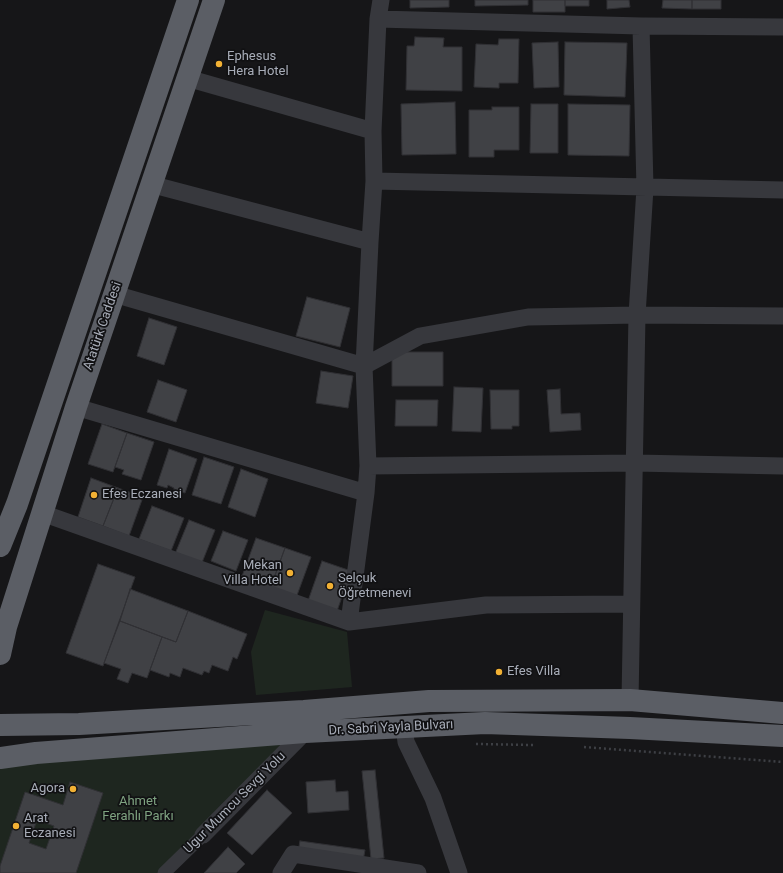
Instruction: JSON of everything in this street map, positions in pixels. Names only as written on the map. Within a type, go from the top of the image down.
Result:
[{"type":"highway","name":"Atatürk Caddesi","points":[[0,546],[22,489],[188,0]]},
{"type":"highway","name":"Atatürk Caddesi","points":[[0,654],[6,626],[76,407],[150,184],[214,0]]},
{"type":"highway","name":"Dr. Sabri Yayla Bulvarı","points":[[0,725],[87,724],[304,711],[429,701],[630,700],[783,712]]},
{"type":"highway","name":"Dr. Sabri Yayla Bulvarı","points":[[0,758],[36,753],[305,732],[485,723],[630,728],[783,736]]},
{"type":"street","points":[[349,622],[366,493],[368,466],[364,366],[374,181],[373,131],[378,19],[381,0]]},
{"type":"street","points":[[378,19],[640,26],[783,27]]},
{"type":"street","points":[[630,700],[637,315],[644,188],[640,26]]},
{"type":"street","points":[[187,78],[373,131]]},
{"type":"street","points":[[374,181],[783,190]]},
{"type":"street","points":[[150,184],[370,242]]},
{"type":"street","points":[[114,294],[364,366],[420,336],[528,317],[637,315],[783,316]]},
{"type":"street","points":[[76,407],[366,493]]},
{"type":"street","points":[[368,466],[635,463],[783,466]]},
{"type":"street","points":[[42,513],[349,622],[486,605],[631,604]]},
{"type":"street","points":[[404,726],[406,742],[433,798],[459,873]]},
{"type":"street","name":"Ugur Mumcu Sevgi Yolu","points":[[164,873],[203,836],[305,732]]},
{"type":"street","points":[[281,873],[293,854],[393,871],[418,873]]},
{"type":"path","points":[[475,744],[536,745]]},
{"type":"path","points":[[582,747],[783,762]]},
{"type":"green space","points":[[265,610],[347,632],[352,687],[256,695],[251,652]]},
{"type":"green space","name":"Ahmet Ferahlı Parkı","points":[[305,732],[164,873],[0,873],[0,758]]},
{"type":"building","points":[[410,0],[449,0],[449,7],[410,8]]},
{"type":"building","points":[[475,0],[528,0],[528,5],[475,6]]},
{"type":"building","points":[[533,0],[565,0],[565,12],[533,12]]},
{"type":"building","points":[[565,0],[589,0],[589,6],[565,6]]},
{"type":"building","points":[[607,0],[629,0],[630,7],[607,9]]},
{"type":"building","points":[[663,0],[692,0],[692,9],[662,8]]},
{"type":"building","points":[[692,0],[721,0],[721,9],[692,9]]},
{"type":"building","points":[[415,37],[444,38],[443,47],[462,47],[462,91],[406,90],[407,46],[414,46]]},
{"type":"building","points":[[499,39],[519,39],[518,83],[499,83],[499,88],[474,87],[476,44],[498,45]]},
{"type":"building","points":[[558,42],[559,87],[534,88],[532,43]]},
{"type":"building","points":[[565,42],[627,43],[625,97],[564,95]]},
{"type":"building","points":[[455,102],[456,154],[402,155],[401,104]]},
{"type":"building","points":[[531,104],[558,104],[558,153],[530,153]]},
{"type":"building","points":[[568,104],[630,105],[629,156],[568,155]]},
{"type":"building","points":[[492,107],[519,107],[519,150],[494,150],[494,157],[469,157],[469,110],[492,110]]},
{"type":"building","points":[[307,297],[350,308],[340,347],[296,336]]},
{"type":"building","points":[[149,318],[177,327],[164,365],[137,356]]},
{"type":"building","points":[[392,352],[443,352],[443,386],[392,386]]},
{"type":"building","points":[[321,371],[353,376],[348,408],[316,403]]},
{"type":"building","points":[[158,380],[187,390],[176,422],[147,412]]},
{"type":"building","points":[[454,387],[483,388],[481,432],[452,431]]},
{"type":"building","points":[[560,389],[561,414],[580,413],[581,430],[550,432],[547,390]]},
{"type":"building","points":[[490,390],[519,390],[519,426],[512,426],[512,429],[491,429]]},
{"type":"building","points":[[396,400],[438,400],[437,426],[395,426]]},
{"type":"building","points":[[102,424],[127,433],[113,472],[88,464]]},
{"type":"building","points":[[127,433],[154,442],[141,480],[122,474],[124,470],[115,467]]},
{"type":"building","points":[[169,449],[197,459],[185,493],[174,490],[174,488],[168,485],[167,488],[157,485]]},
{"type":"building","points":[[204,457],[234,467],[221,504],[192,495]]},
{"type":"building","points":[[241,469],[268,479],[255,517],[228,507]]},
{"type":"building","points":[[91,478],[118,488],[103,526],[78,517]]},
{"type":"building","points":[[118,488],[143,497],[129,536],[103,526]]},
{"type":"building","points":[[152,506],[184,518],[171,551],[139,539]]},
{"type":"building","points":[[189,520],[215,530],[201,565],[175,554]]},
{"type":"building","points":[[223,531],[248,540],[236,571],[211,561]]},
{"type":"building","points":[[256,538],[285,548],[270,589],[241,579]]},
{"type":"building","name":"Mekan Villa Hotel","points":[[285,548],[311,557],[296,598],[270,589]]},
{"type":"building","name":"Selçuk Öğretmenevi","points":[[322,561],[351,571],[337,611],[308,601]]},
{"type":"building","points":[[98,564],[135,577],[103,666],[66,653]]},
{"type":"building","points":[[130,589],[188,611],[176,642],[120,621]]},
{"type":"building","points":[[188,611],[247,634],[237,659],[233,657],[228,671],[212,665],[209,673],[204,671],[202,675],[183,668],[180,677],[170,673],[169,677],[150,670],[162,637],[176,642]]},
{"type":"building","points":[[120,621],[162,637],[147,678],[132,673],[128,683],[117,679],[121,669],[104,663]]},
{"type":"building","points":[[375,770],[384,858],[371,859],[362,771]]},
{"type":"building","points":[[335,780],[336,792],[348,791],[349,810],[308,813],[306,782]]},
{"type":"building","points":[[70,782],[103,793],[76,873],[0,873],[0,866],[25,792],[63,805]],"holes":[[[37,820],[54,826],[46,849],[29,843]]]},
{"type":"building","points":[[267,790],[292,813],[252,855],[227,833]]},
{"type":"building","points":[[300,841],[365,850],[363,861],[298,852]]},
{"type":"building","points":[[228,847],[245,864],[236,873],[204,873]]},
{"type":"place","name":"Ephesus Hera Hotel","points":[[219,64]]},
{"type":"place","name":"Efes Eczanesi","points":[[94,495]]},
{"type":"place","name":"Mekan Villa Hotel","points":[[290,573]]},
{"type":"place","name":"Selçuk Öğretmenevi","points":[[330,586]]},
{"type":"place","name":"Efes Villa","points":[[499,672]]},
{"type":"place","name":"Agora","points":[[73,789]]},
{"type":"place","name":"Arat Eczanesi","points":[[16,826]]}]
